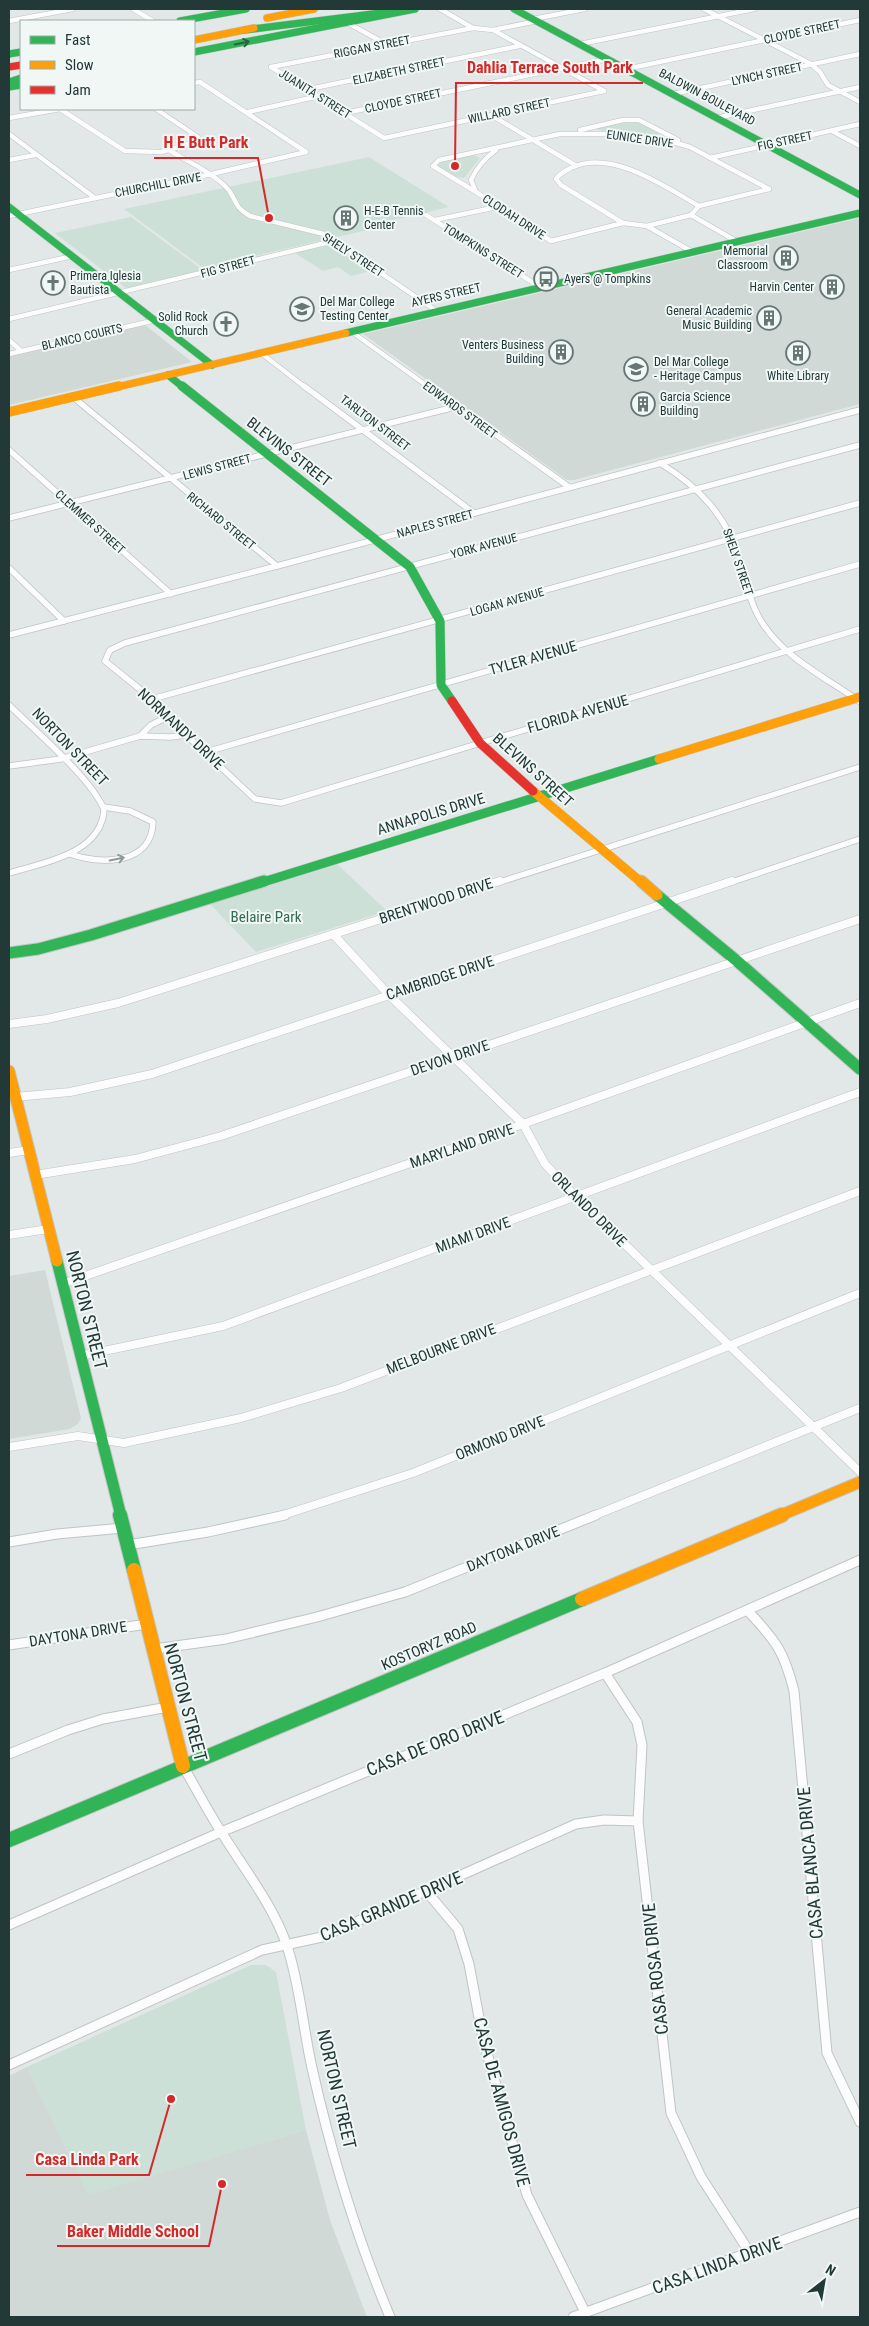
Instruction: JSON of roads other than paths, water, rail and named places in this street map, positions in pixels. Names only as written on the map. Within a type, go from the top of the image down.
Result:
[{"type":"main road","points":[[186,20],[246,9]]},
{"type":"main road","points":[[246,26],[299,9]]},
{"type":"main road","points":[[195,40],[314,9]]},
{"type":"main road","points":[[246,26],[348,9]]},
{"type":"main road","points":[[195,32],[413,9]]},
{"type":"main road","points":[[195,52],[413,9]]},
{"type":"main road","name":"BALDWIN BOULEVARD","points":[[514,9],[860,195]]},
{"type":"main road","points":[[12,212],[73,256],[212,365]]},
{"type":"main road","name":"AYERS STREET","points":[[9,412],[860,212]]},
{"type":"main road","name":"BLEVINS STREET","points":[[168,375],[410,567],[440,621],[441,685],[480,743],[539,797],[737,961],[860,1069]]},
{"type":"main road","name":"ANNAPOLIS DRIVE","points":[[9,953],[38,949],[91,935],[859,699]]},
{"type":"main road","name":"NORTON STREET","points":[[9,1074],[183,1766]]},
{"type":"main road","name":"KOSTORYZ ROAD","points":[[9,1840],[860,1482]]},
{"type":"street","points":[[9,21],[73,9]]},
{"type":"street","points":[[133,9],[151,20]]},
{"type":"street","points":[[440,9],[473,28],[493,30],[585,9]]},
{"type":"street","points":[[704,9],[811,64],[820,72],[828,85],[860,102]]},
{"type":"street","points":[[580,44],[754,9]]},
{"type":"street","name":"CLOYDE STREET","points":[[626,69],[860,20]]},
{"type":"street","points":[[346,22],[386,44]]},
{"type":"street","name":"RIGGAN STREET","points":[[271,67],[473,28]]},
{"type":"street","points":[[493,30],[561,68]]},
{"type":"street","name":"ELIZABETH STREET","points":[[309,89],[519,46]]},
{"type":"street","name":"LYNCH STREET","points":[[673,94],[860,54]]},
{"type":"street","name":"CLOYDE STREET","points":[[346,113],[608,59]]},
{"type":"street","name":"JUANITA STREET","points":[[271,67],[309,89],[384,138]]},
{"type":"street","name":"WILLARD STREET","points":[[384,138],[604,91],[561,68]]},
{"type":"street","points":[[195,83],[200,82],[248,112],[319,96]]},
{"type":"street","points":[[716,118],[860,87]]},
{"type":"street","points":[[9,118],[54,110]]},
{"type":"street","points":[[62,110],[125,151],[146,155],[191,145],[196,142],[198,137],[158,110]]},
{"type":"street","name":"CHURCHILL DRIVE","points":[[12,212],[207,176],[306,152],[248,112]]},
{"type":"street","points":[[491,115],[575,165]]},
{"type":"street","points":[[560,134],[623,120],[639,120],[690,147]]},
{"type":"street","name":"FIG STREET","points":[[710,158],[860,124]]},
{"type":"street","points":[[832,131],[860,146]]},
{"type":"street","points":[[9,134],[95,198]]},
{"type":"street","name":"EUNICE DRIVE","points":[[531,140],[560,134],[616,134],[666,140],[690,147],[769,189],[699,206]]},
{"type":"street","name":"CLODAH DRIVE","points":[[531,140],[438,160],[433,166],[551,240],[623,223]]},
{"type":"street","name":"CLODAH DRIVE","points":[[476,192],[471,180],[475,169],[484,158],[502,147]]},
{"type":"street","name":"SHELY STREET","points":[[169,150],[226,188],[240,211],[250,216],[324,234],[438,312]]},
{"type":"street","points":[[9,160],[35,154]]},
{"type":"street","points":[[605,164],[634,170],[699,206],[691,215],[647,226],[623,223],[561,185],[556,179],[558,174],[575,165],[605,164]]},
{"type":"street","points":[[435,220],[497,207]]},
{"type":"street","name":"TOMPKINS STREET","points":[[426,215],[540,287]]},
{"type":"street","points":[[691,215],[736,241]]},
{"type":"street","points":[[647,226],[691,251]]},
{"type":"street","name":"FIG STREET","points":[[9,319],[334,241]]},
{"type":"street","points":[[9,270],[73,256]]},
{"type":"street","name":"BLANCO COURTS","points":[[9,354],[156,320]]},
{"type":"street","name":"EDWARDS STREET","points":[[352,332],[569,487]]},
{"type":"street","points":[[9,340],[21,351]]},
{"type":"street","name":"TARLTON STREET","points":[[261,353],[361,430],[474,513]]},
{"type":"street","name":"RICHARD STREET","points":[[73,397],[277,566]]},
{"type":"street","name":"LEWIS STREET","points":[[9,518],[455,407]]},
{"type":"street","name":"NAPLES STREET","points":[[9,635],[172,594],[860,410]]},
{"type":"street","name":"YORK AVENUE","points":[[110,650],[125,643],[860,445]]},
{"type":"street","name":"CLEMMER STREET","points":[[9,450],[172,594]]},
{"type":"street","name":"SHELY STREET","points":[[660,463],[683,476],[716,507],[733,538],[750,596],[764,624],[789,652],[859,699]]},
{"type":"street","name":"LOGAN AVENUE","points":[[152,699],[440,621],[860,503]]},
{"type":"street","name":"TYLER AVENUE","points":[[206,752],[860,564]]},
{"type":"street","points":[[9,568],[64,621]]},
{"type":"street","name":"FLORIDA AVENUE","points":[[266,801],[281,803],[789,652],[860,629]]},
{"type":"street","name":"NORMANDY DRIVE","points":[[110,650],[105,661],[152,699],[167,717],[255,799],[266,801]]},
{"type":"street","name":"NORTON STREET","points":[[9,705],[93,790],[104,807],[104,816],[88,840],[70,854],[9,873]]},
{"type":"street","points":[[140,736],[151,725],[167,717]]},
{"type":"street","points":[[9,766],[61,759],[140,736],[170,737],[187,735]]},
{"type":"street","name":"BRENTWOOD DRIVE","points":[[9,1024],[46,1019],[118,1003],[600,848],[860,767]]},
{"type":"street","points":[[70,854],[82,859],[113,860],[143,849],[152,839],[155,831],[153,822],[127,808],[104,807]]},
{"type":"street","name":"CAMBRIDGE DRIVE","points":[[15,1097],[70,1092],[152,1074],[860,839]]},
{"type":"street","name":"DEVON DRIVE","points":[[35,1175],[135,1159],[222,1136],[860,919]]},
{"type":"street","name":"ORLANDO DRIVE","points":[[333,934],[389,995],[523,1124],[545,1164],[576,1197],[860,1472]]},
{"type":"street","name":"MARYLAND DRIVE","points":[[62,1284],[523,1124],[860,1003]]},
{"type":"street","name":"MIAMI DRIVE","points":[[80,1356],[223,1326],[860,1092]]},
{"type":"street","points":[[9,1153],[29,1150]]},
{"type":"street","name":"MELBOURNE DRIVE","points":[[9,1448],[78,1436],[124,1443],[241,1418],[340,1388],[860,1192]]},
{"type":"street","points":[[9,1235],[48,1229]]},
{"type":"street","name":"ORMOND DRIVE","points":[[128,1545],[257,1522],[340,1498],[413,1473],[860,1293]]},
{"type":"street","name":"DAYTONA DRIVE","points":[[154,1649],[226,1639],[317,1617],[405,1592],[860,1408]]},
{"type":"street","points":[[9,1542],[57,1534],[123,1528]]},
{"type":"street","name":"CASA DE ORO DRIVE","points":[[9,1925],[221,1832],[605,1673],[860,1560]]},
{"type":"street","name":"CASA BLANCA DRIVE","points":[[748,1611],[773,1638],[787,1662],[794,1691],[827,2053],[860,2122]]},
{"type":"street","name":"DAYTONA DRIVE","points":[[9,1645],[147,1624]]},
{"type":"street","name":"CASA ROSA DRIVE","points":[[605,1673],[637,1722],[642,1745],[638,1821],[671,2113],[701,2177],[750,2253]]},
{"type":"street","points":[[9,1754],[68,1730],[103,1719],[168,1707]]},
{"type":"street","name":"NORTON STREET","points":[[183,1766],[221,1832],[269,1904],[286,1944],[299,1991],[323,2117],[344,2195],[390,2317]]},
{"type":"street","name":"CASA GRANDE DRIVE","points":[[9,2064],[262,1950],[322,1937],[427,1892],[576,1824],[604,1820],[638,1821]]},
{"type":"street","name":"CASA DE AMIGOS DRIVE","points":[[427,1892],[458,1929],[469,1964],[483,2039],[504,2119],[527,2195],[585,2312]]},
{"type":"street","name":"CASA LINDA DRIVE","points":[[573,2317],[860,2212]]},
{"type":"place","name":"Dahlia Terrace South Park","points":[[455,166]]},
{"type":"place","name":"H E Butt Park","points":[[269,218]]},
{"type":"place","name":"H-E-B Tennis Center","points":[[346,218]]},
{"type":"place","name":"Memorial Classroom","points":[[786,258]]},
{"type":"place","name":"Ayers @ Tompkins","points":[[546,279]]},
{"type":"place","name":"Primera Iglesia Bautista","points":[[53,283]]},
{"type":"place","name":"Harvin Center","points":[[832,287]]},
{"type":"place","name":"Del Mar College Testing Center","points":[[302,309]]},
{"type":"place","name":"General Academic Music Building","points":[[769,318]]},
{"type":"place","name":"Solid Rock Church","points":[[226,324]]},
{"type":"place","name":"Venters Business Building","points":[[561,352]]},
{"type":"place","name":"White Library","points":[[798,353]]},
{"type":"place","name":"Del Mar College - Heritage Campus","points":[[636,369]]},
{"type":"place","name":"Garcia Science Building","points":[[643,404]]},
{"type":"place","name":"Casa Linda Park","points":[[171,2099]]},
{"type":"place","name":"Baker Middle School","points":[[222,2184]]},
{"type":"park label","name":"Belaire Park","points":[[266,917]]}]
